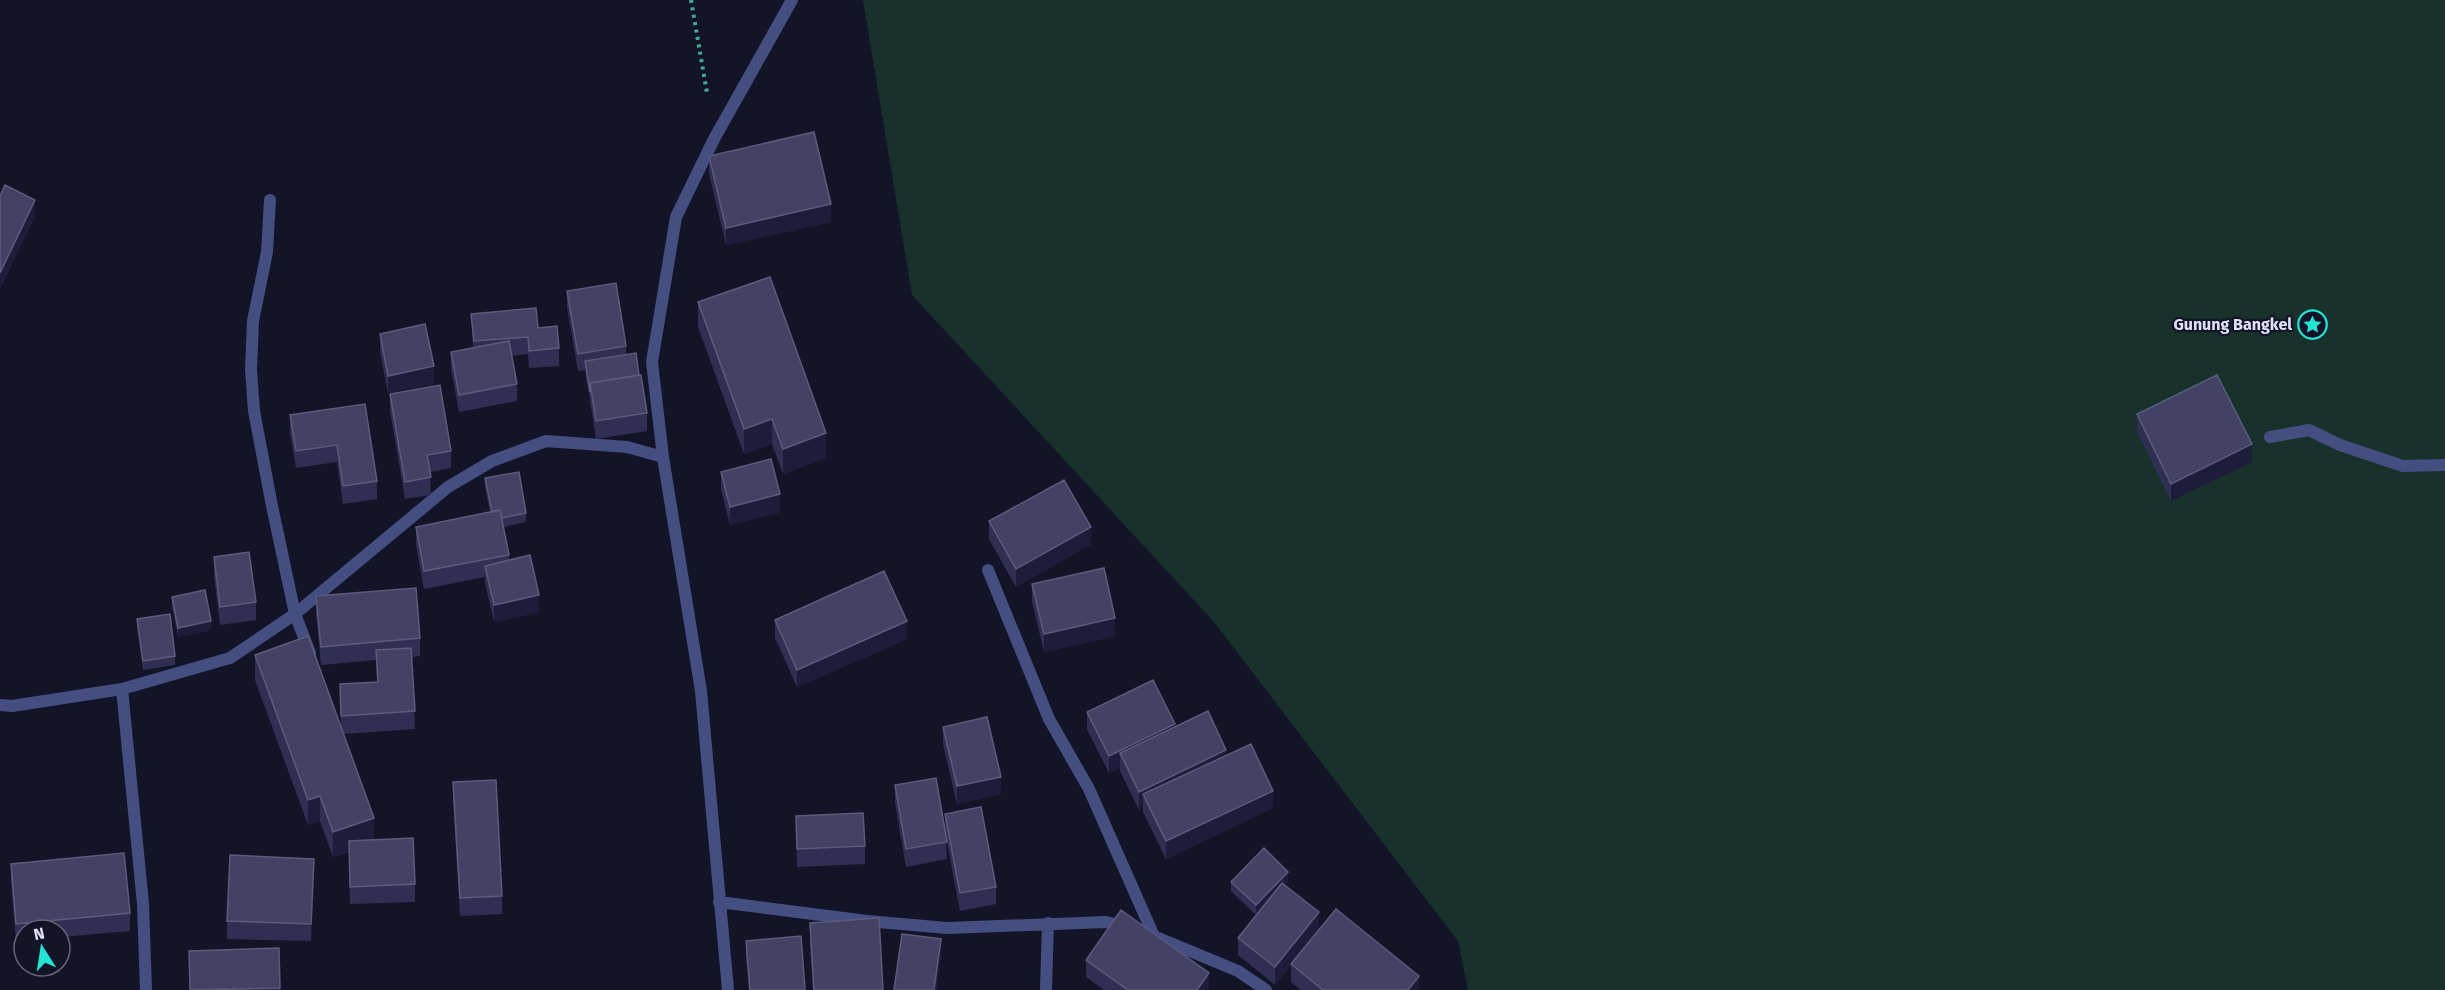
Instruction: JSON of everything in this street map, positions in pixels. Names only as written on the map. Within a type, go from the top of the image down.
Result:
[{"type":"street","points":[[728,990],[701,691],[663,457],[652,362],[676,217],[714,139],[792,0]]},
{"type":"street","points":[[270,200],[267,252],[253,321],[251,370],[254,411],[296,614],[316,667]]},
{"type":"street","points":[[2270,436],[2309,430],[2340,445],[2403,466],[2445,465]]},
{"type":"street","points":[[0,705],[12,706],[122,689],[230,658],[296,614],[448,487],[492,461],[546,441],[627,447],[663,457]]},
{"type":"street","points":[[988,570],[1049,719],[1089,789],[1153,934]]},
{"type":"street","points":[[122,689],[143,904],[146,990]]},
{"type":"street","points":[[719,902],[867,921],[947,928],[1106,922],[1153,934],[1238,971],[1266,990]]},
{"type":"street","points":[[1046,990],[1048,923]]},
{"type":"path","points":[[691,0],[714,139]]},
{"type":"green space","points":[[863,0],[2445,0],[2445,990],[1468,990],[1458,941],[1214,622],[912,295]]},
{"type":"building","points":[[814,132],[831,204],[726,228],[709,156]]},
{"type":"building","points":[[5,185],[35,200],[0,273],[0,196]]},
{"type":"building","points":[[770,277],[826,433],[783,449],[772,419],[744,429],[698,302]]},
{"type":"building","points":[[616,283],[626,346],[578,354],[567,291]]},
{"type":"building","points":[[536,308],[538,328],[557,326],[559,348],[529,351],[528,337],[474,341],[471,314]]},
{"type":"building","points":[[425,324],[434,366],[388,376],[380,334]]},
{"type":"building","points":[[509,341],[517,384],[459,395],[451,352]]},
{"type":"building","points":[[636,353],[639,375],[590,383],[590,392],[585,361]]},
{"type":"building","points":[[641,375],[647,413],[596,421],[590,383]]},
{"type":"building","points":[[2217,375],[2252,444],[2171,484],[2137,414]]},
{"type":"building","points":[[440,385],[451,451],[427,455],[431,477],[405,482],[390,394]]},
{"type":"building","points":[[365,404],[377,481],[343,486],[337,445],[296,451],[290,415]]},
{"type":"building","points":[[771,459],[780,494],[730,507],[721,472]]},
{"type":"building","points":[[519,472],[526,513],[502,518],[500,510],[492,512],[485,478]]},
{"type":"building","points":[[1064,480],[1091,527],[1016,569],[989,521]]},
{"type":"building","points":[[500,510],[509,555],[424,571],[416,527]]},
{"type":"building","points":[[249,552],[256,602],[220,607],[214,557]]},
{"type":"building","points":[[530,555],[539,595],[494,605],[485,566]]},
{"type":"building","points":[[1104,568],[1115,618],[1044,634],[1032,584]]},
{"type":"building","points":[[884,571],[907,621],[797,670],[775,620]]},
{"type":"building","points":[[416,588],[420,638],[321,647],[316,596]]},
{"type":"building","points":[[205,590],[211,621],[178,628],[172,597]]},
{"type":"building","points":[[170,614],[175,656],[143,661],[137,619]]},
{"type":"building","points":[[308,636],[374,818],[333,832],[320,796],[308,800],[255,655]]},
{"type":"building","points":[[411,648],[415,711],[341,716],[340,684],[378,682],[376,650]]},
{"type":"building","points":[[1153,680],[1175,724],[1109,756],[1087,712]]},
{"type":"building","points":[[1208,711],[1226,750],[1139,792],[1120,753]]},
{"type":"building","points":[[987,717],[1001,777],[957,786],[943,727]]},
{"type":"building","points":[[1251,744],[1273,791],[1166,841],[1143,794]]},
{"type":"building","points":[[936,778],[947,842],[906,849],[895,785]]},
{"type":"building","points":[[496,780],[502,896],[460,898],[453,782]]},
{"type":"building","points":[[981,807],[996,887],[960,893],[945,814]]},
{"type":"building","points":[[863,813],[865,846],[797,849],[796,816]]},
{"type":"building","points":[[413,838],[415,884],[350,887],[349,841]]},
{"type":"building","points":[[1264,848],[1288,872],[1256,905],[1231,882]]},
{"type":"building","points":[[124,853],[130,913],[72,919],[16,918],[11,864]]},
{"type":"building","points":[[230,855],[314,859],[311,924],[227,921]]},
{"type":"building","points":[[1282,883],[1319,912],[1275,967],[1238,938]]},
{"type":"building","points":[[1336,909],[1419,976],[1408,990],[1323,990],[1291,964]]},
{"type":"building","points":[[1121,910],[1209,973],[1197,990],[1128,990],[1086,960]]},
{"type":"building","points":[[879,918],[883,990],[814,990],[810,923]]},
{"type":"building","points":[[902,934],[941,939],[934,990],[894,990]]},
{"type":"building","points":[[801,936],[805,990],[750,990],[746,941]]},
{"type":"building","points":[[279,948],[280,988],[190,990],[189,951]]},
{"type":"place","name":"Gunung Bangkel","points":[[2313,324]]}]
